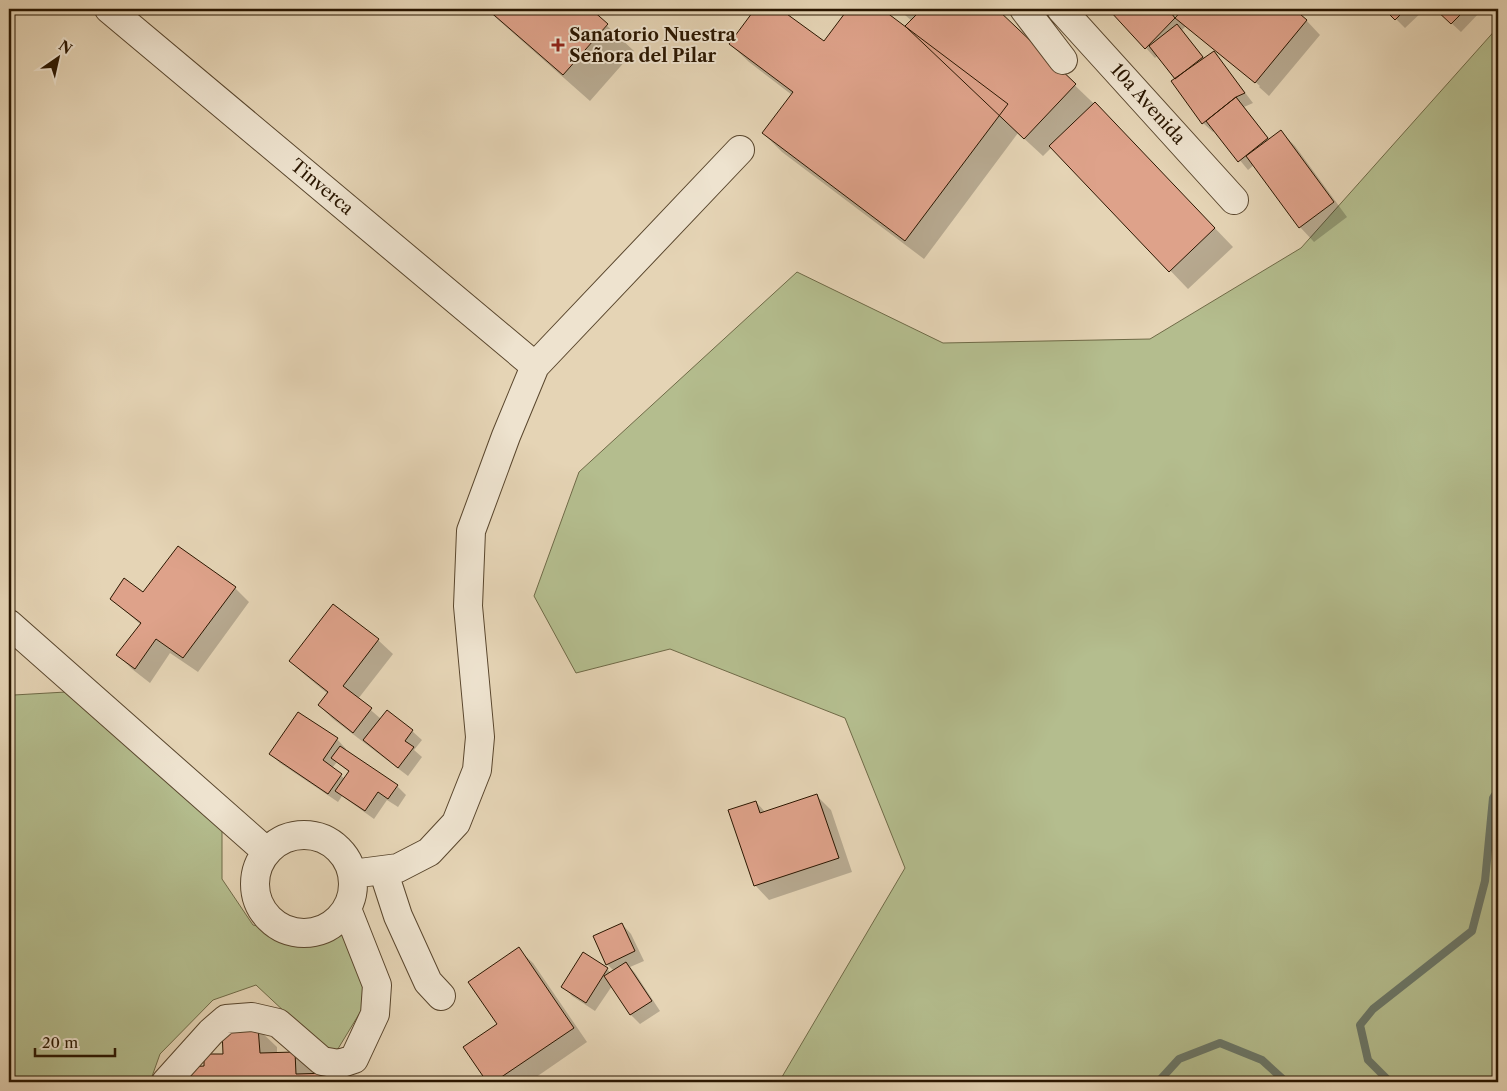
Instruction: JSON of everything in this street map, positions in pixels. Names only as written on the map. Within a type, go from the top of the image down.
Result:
[{"type":"street","name":"Tinverca","points":[[109,9],[535,366]]},
{"type":"street","points":[[1024,9],[1063,60]]},
{"type":"street","name":"10a Avenida","points":[[1061,9],[1234,200]]},
{"type":"street","points":[[352,874],[398,868],[429,852],[456,823],[478,770],[480,736],[468,606],[471,531],[506,436],[535,366],[740,150]]},
{"type":"street","points":[[9,624],[266,852]]},
{"type":"street","points":[[298,836],[316,836],[332,844],[345,857],[352,874],[353,892],[347,909],[335,922],[319,931],[301,933],[284,929],[276,924],[268,918],[259,903],[255,886],[258,868],[266,852],[280,841],[298,836]]},
{"type":"street","points":[[383,870],[398,916],[428,982],[441,996]]},
{"type":"street","points":[[166,1082],[211,1032],[226,1019],[252,1017],[278,1024],[322,1060],[339,1064],[354,1059],[375,1014],[377,984],[347,909]]},
{"type":"green space","points":[[1498,27],[1498,1082],[779,1082],[905,868],[845,718],[670,649],[576,673],[534,596],[579,472],[797,272],[943,343],[1150,339],[1301,248]]},
{"type":"green space","points":[[9,648],[11,650],[14,695],[83,691],[222,817],[222,879],[253,925],[301,936],[343,918],[361,958],[364,1006],[333,1057],[256,985],[213,1000],[160,1054],[150,1082],[9,1082]]},
{"type":"building","name":"Sanatorio Nuestra Señora del Pilar","points":[[487,9],[591,9],[608,24],[563,75]]},
{"type":"building","points":[[755,9],[780,9],[824,41],[848,9],[882,9],[1008,104],[905,241],[762,133],[793,92],[729,44]]},
{"type":"building","points":[[922,9],[997,9],[1076,84],[1024,139],[905,26]]},
{"type":"building","points":[[1113,9],[1168,9],[1175,18],[1145,49],[1110,11]]},
{"type":"building","points":[[1183,9],[1294,9],[1307,20],[1255,83],[1175,18]]},
{"type":"building","points":[[1384,9],[1406,9],[1395,20]]},
{"type":"building","points":[[1435,9],[1466,9],[1451,24]]},
{"type":"building","points":[[1177,24],[1203,57],[1175,79],[1149,46]]},
{"type":"building","points":[[1214,51],[1245,93],[1236,97],[1202,124],[1171,81]]},
{"type":"building","points":[[1236,97],[1268,138],[1238,162],[1206,121]]},
{"type":"building","points":[[1095,102],[1215,228],[1169,272],[1049,146]]},
{"type":"building","points":[[1281,130],[1334,202],[1299,228],[1246,156]]},
{"type":"building","points":[[178,546],[236,587],[183,658],[156,639],[135,669],[116,655],[141,623],[110,599],[124,578],[143,592]]},
{"type":"building","points":[[333,604],[379,639],[343,686],[372,708],[353,733],[318,705],[328,692],[289,661]]},
{"type":"building","points":[[387,710],[413,730],[405,741],[414,747],[398,768],[363,740]]},
{"type":"building","points":[[298,712],[338,738],[323,760],[342,774],[328,794],[269,754]]},
{"type":"building","points":[[340,746],[398,785],[388,799],[378,792],[365,811],[335,791],[349,771],[331,758]]},
{"type":"building","points":[[817,794],[839,858],[754,886],[728,810],[756,801],[760,813]]},
{"type":"building","points":[[622,923],[635,951],[606,965],[593,936]]},
{"type":"building","points":[[519,947],[574,1028],[494,1082],[487,1082],[463,1047],[497,1024],[468,982]]},
{"type":"building","points":[[583,952],[608,968],[586,1003],[561,987]]},
{"type":"building","points":[[626,962],[652,1001],[630,1015],[604,976]]},
{"type":"building","points":[[258,1027],[260,1053],[295,1052],[296,1074],[330,1073],[330,1082],[186,1082],[186,1067],[204,1066],[204,1054],[223,1054],[222,1029]]},
{"type":"waterway","points":[[1390,1082],[1368,1060],[1360,1025],[1373,1009],[1472,931],[1485,881],[1493,798],[1498,790]]},
{"type":"waterway","points":[[1158,1082],[1179,1059],[1220,1043],[1262,1060],[1286,1082]]},
{"type":"place","name":"Sanatorio Nuestra Señora del Pilar","points":[[558,45]]}]
